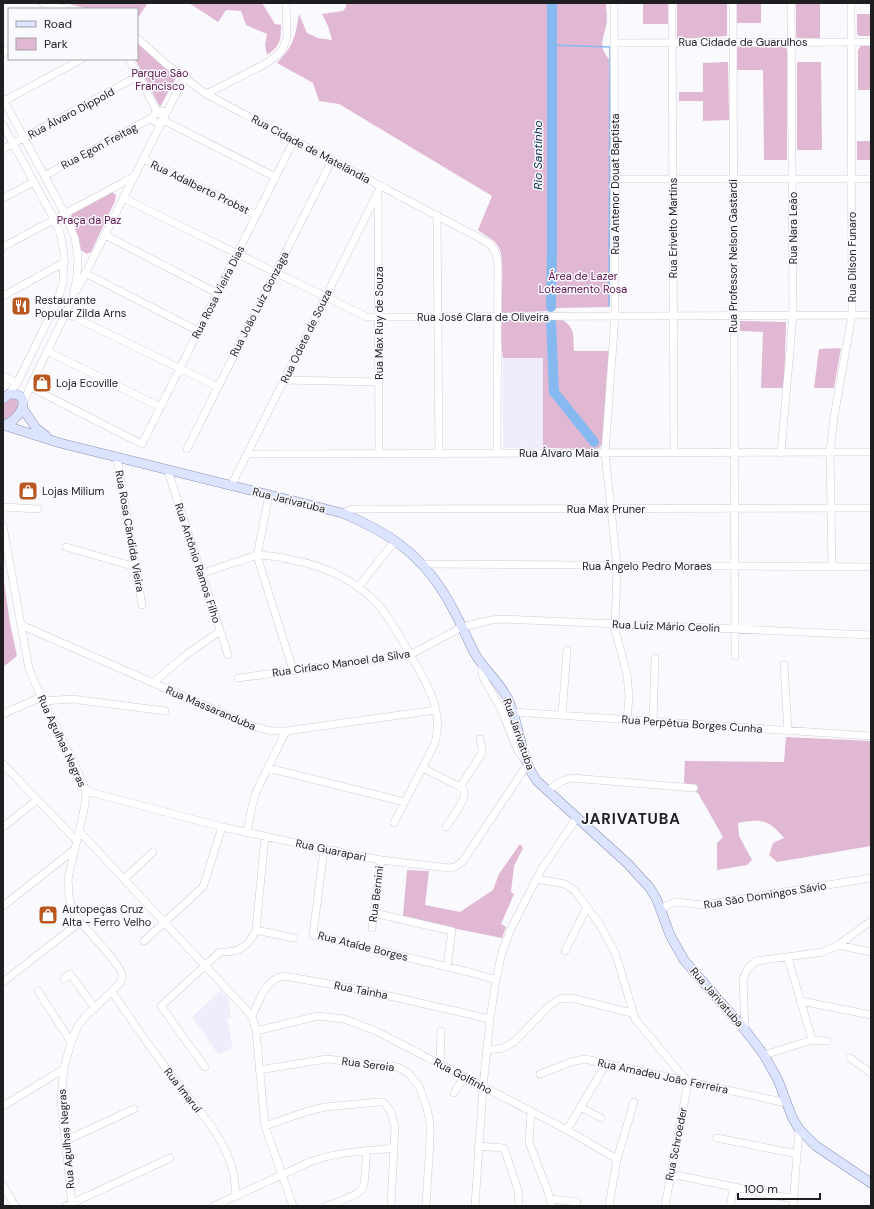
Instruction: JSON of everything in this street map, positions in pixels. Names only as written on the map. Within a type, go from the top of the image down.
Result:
[{"type":"main road","name":"Rua Jarivatuba","points":[[6,396],[17,394],[21,398],[23,406],[36,428],[43,434],[60,443]]},
{"type":"main road","points":[[3,425],[10,423],[15,419],[23,406]]},
{"type":"main road","name":"Rua Jarivatuba","points":[[3,425],[60,443],[117,458],[342,513],[370,525],[395,541],[423,564],[442,590],[482,665],[503,691],[513,712],[527,763],[537,781],[640,875],[654,894],[666,928],[684,960],[745,1030],[764,1055],[778,1080],[792,1117],[800,1129],[816,1146],[871,1183]]},
{"type":"street","points":[[43,3],[61,8]]},
{"type":"street","points":[[206,94],[265,64],[279,54],[283,48],[286,38],[286,3]]},
{"type":"street","name":"Rua Antenor Douat Baptista","points":[[614,3],[615,316],[605,453],[617,566],[614,624],[627,680],[629,696],[628,720]]},
{"type":"street","name":"Rua Erivelto Martins","points":[[672,3],[674,453]]},
{"type":"street","name":"Rua Professor Nelson Gastardi","points":[[733,3],[735,656]]},
{"type":"street","name":"Rua Nara Leão","points":[[781,453],[793,315],[791,3]]},
{"type":"street","name":"Rua Dilson Funaro","points":[[832,567],[830,452],[834,417],[852,315],[851,3]]},
{"type":"street","name":"Rua Cidade de Matelândia","points":[[138,39],[184,78],[206,94],[332,160],[380,189],[485,240],[493,248],[498,259],[498,316]]},
{"type":"street","name":"Rua Cidade de Guarulhos","points":[[614,43],[871,42]]},
{"type":"street","points":[[72,300],[77,277],[77,253],[75,238],[65,214],[4,100],[80,60]]},
{"type":"street","points":[[130,60],[138,76],[155,117],[156,123],[163,120]]},
{"type":"street","name":"Rua Álvaro Dippold","points":[[3,150],[138,76]]},
{"type":"street","points":[[23,406],[30,387],[66,312],[184,78]]},
{"type":"street","name":"Rua Egon Freitag","points":[[44,176],[155,117],[170,106]]},
{"type":"street","points":[[154,138],[155,117]]},
{"type":"street","points":[[163,120],[275,177]]},
{"type":"street","points":[[3,125],[54,220],[63,244],[65,262],[63,282],[58,300],[17,384],[6,396]]},
{"type":"street","name":"Rua Rosa Vieira Dias","points":[[30,387],[142,444],[294,140]]},
{"type":"street","name":"Rua Adalberto Probst","points":[[143,159],[256,215]]},
{"type":"street","name":"Rua João Luiz Gonzaga","points":[[187,449],[332,160]]},
{"type":"street","points":[[3,247],[135,176]]},
{"type":"street","points":[[615,179],[871,179]]},
{"type":"street","points":[[3,198],[34,182]]},
{"type":"street","name":"Rua Odete de Souza","points":[[231,486],[380,189]]},
{"type":"street","name":"Rua Max Ruy de Souza","points":[[379,454],[380,189]]},
{"type":"street","name":"Rua José Clara de Oliveira","points":[[124,198],[367,318],[498,316],[871,315]]},
{"type":"street","points":[[437,216],[439,454]]},
{"type":"street","points":[[105,235],[217,293]]},
{"type":"street","points":[[3,296],[65,262]]},
{"type":"street","points":[[85,274],[198,331]]},
{"type":"street","points":[[66,312],[218,387]]},
{"type":"street","points":[[497,454],[498,316]]},
{"type":"street","points":[[47,351],[160,407]]},
{"type":"street","points":[[3,376],[17,384]]},
{"type":"street","points":[[284,380],[379,382]]},
{"type":"street","name":"Rua Álvaro Maia","points":[[247,454],[871,452]]},
{"type":"street","name":"Rua Rosa Cândida Vieira","points":[[117,458],[142,605]]},
{"type":"street","name":"Rua Antônio Ramos Filho","points":[[168,471],[228,655]]},
{"type":"street","points":[[270,496],[257,556],[293,670]]},
{"type":"street","points":[[3,507],[38,509]]},
{"type":"street","name":"Rua Max Pruner","points":[[342,513],[353,510],[871,508]]},
{"type":"street","name":"Rua Agulhas Negras","points":[[3,526],[29,669],[86,791],[85,806],[68,879],[72,908],[80,922],[119,966],[122,976],[121,983],[77,1028],[71,1042],[64,1069],[61,1099],[70,1205]]},
{"type":"street","points":[[358,587],[395,541]]},
{"type":"street","points":[[66,546],[136,567]]},
{"type":"street","points":[[202,574],[257,556],[287,559],[312,564],[330,570],[358,587],[384,612],[429,689],[436,710],[438,726],[437,738],[394,823]]},
{"type":"street","name":"Rua Ângelo Pedro Moraes","points":[[423,564],[871,567]]},
{"type":"street","name":"Rua Luiz Mário Ceolin","points":[[462,627],[502,619],[871,635]]},
{"type":"street","name":"Rua Massaranduba","points":[[21,625],[254,727],[273,731],[286,731],[436,710]]},
{"type":"street","name":"Rua Ciríaco Manoel da Silva","points":[[238,678],[410,655],[462,627]]},
{"type":"street","points":[[153,683],[183,657],[220,631]]},
{"type":"street","points":[[562,715],[566,650]]},
{"type":"street","points":[[653,722],[654,658]]},
{"type":"street","points":[[482,665],[484,679],[501,709],[518,751],[527,763]]},
{"type":"street","points":[[784,665],[788,730]]},
{"type":"street","points":[[3,714],[42,699],[72,699],[165,711]]},
{"type":"street","name":"Rua Perpétua Borges Cunha","points":[[513,712],[871,736]]},
{"type":"street","points":[[247,833],[254,798],[286,731]]},
{"type":"street","points":[[460,787],[482,753],[480,739]]},
{"type":"street","name":"Rua Guarapari","points":[[86,791],[247,833],[380,860],[449,868],[460,864],[527,763]]},
{"type":"street","points":[[3,764],[77,841]]},
{"type":"street","points":[[268,768],[405,802]]},
{"type":"street","points":[[423,768],[460,787],[464,793],[463,798],[446,827]]},
{"type":"street","points":[[547,791],[562,780],[572,778],[694,788]]},
{"type":"street","points":[[3,827],[37,800]]},
{"type":"street","points":[[475,1206],[478,1146],[490,1019],[502,952],[508,936],[536,879],[557,845],[577,817]]},
{"type":"street","points":[[144,941],[203,887],[222,827]]},
{"type":"street","points":[[79,831],[252,1016],[256,1031],[265,1126],[294,1206]]},
{"type":"street","points":[[205,1067],[161,1006],[220,952],[234,952],[245,946],[253,936],[256,930],[265,836]]},
{"type":"street","name":"Rua Ataíde Borges","points":[[324,849],[313,935],[447,966],[496,980]]},
{"type":"street","points":[[3,906],[74,850]]},
{"type":"street","points":[[124,879],[153,852]]},
{"type":"street","name":"Rua Bernini","points":[[372,928],[380,860]]},
{"type":"street","name":"Rua São Domingos Sávio","points":[[660,909],[675,902],[704,906],[871,878]]},
{"type":"street","points":[[536,879],[569,886],[575,891],[587,907],[606,935],[615,952],[624,978],[632,1013],[638,1025],[688,1082]]},
{"type":"street","points":[[565,951],[587,907]]},
{"type":"street","points":[[374,913],[452,931],[447,966]]},
{"type":"street","points":[[745,1030],[743,987],[745,972],[756,961],[815,954],[831,949],[871,921]]},
{"type":"street","points":[[3,982],[80,922]]},
{"type":"street","points":[[256,930],[294,938]]},
{"type":"street","points":[[838,945],[871,952]]},
{"type":"street","points":[[788,958],[812,1040]]},
{"type":"street","points":[[64,979],[70,974],[95,1008]]},
{"type":"street","name":"Rua Tainha","points":[[252,1016],[268,984],[273,979],[284,976],[375,993],[490,1019]]},
{"type":"street","points":[[38,991],[71,1042]]},
{"type":"street","name":"Rua Imaruí","points":[[112,992],[168,1072],[214,1131],[224,1148],[232,1167],[236,1196]]},
{"type":"street","points":[[487,1050],[503,1048],[514,1042],[549,1006],[559,999],[571,998],[632,1013]]},
{"type":"street","points":[[801,1001],[871,1015]]},
{"type":"street","name":"Rua Golfinho","points":[[256,1031],[311,1017],[335,1017],[353,1022],[376,1031],[531,1111],[617,1159]]},
{"type":"street","points":[[440,1064],[441,1031]]},
{"type":"street","points":[[764,1055],[812,1040],[827,1041]]},
{"type":"street","points":[[850,1058],[871,1074]]},
{"type":"street","name":"Rua Sereia","points":[[259,1070],[328,1059],[398,1067],[408,1073],[419,1086],[430,1123],[426,1206]]},
{"type":"street","name":"Rua Amadeu João Ferreira","points":[[540,1074],[578,1060],[585,1059],[787,1104]]},
{"type":"street","points":[[567,1130],[606,1064]]},
{"type":"street","points":[[3,1106],[64,1069]]},
{"type":"street","points":[[454,1093],[464,1077]]},
{"type":"street","name":"Rua Schroeder","points":[[665,1206],[688,1082]]},
{"type":"street","points":[[265,1126],[299,1114],[319,1109],[340,1105],[383,1102],[393,1118],[395,1126],[391,1206]]},
{"type":"street","points":[[609,1206],[617,1159],[634,1102]]},
{"type":"street","points":[[580,1107],[600,1118]]},
{"type":"street","points":[[65,1141],[134,1109]]},
{"type":"street","points":[[531,1111],[530,1142],[551,1203],[577,1202]]},
{"type":"street","points":[[671,1174],[734,1187],[793,1202],[800,1129]]},
{"type":"street","points":[[717,1138],[797,1154]]},
{"type":"street","points":[[478,1146],[504,1148],[518,1190],[519,1206]]},
{"type":"street","points":[[214,1206],[324,1157],[367,1150],[394,1148]]},
{"type":"street","points":[[326,1206],[356,1194],[363,1189],[367,1150]]},
{"type":"street","points":[[70,1205],[170,1158]]},
{"type":"street","points":[[3,1185],[14,1206]]},
{"type":"street","points":[[730,1206],[734,1187]]},
{"type":"shaded area","points":[[503,358],[543,358],[543,448],[503,448]]},
{"type":"shaded area","points":[[221,990],[228,997],[231,1018],[227,1019],[233,1048],[218,1054],[192,1017]]},
{"type":"green space","points":[[65,3],[148,3],[138,18],[138,8],[84,8]]},
{"type":"green space","points":[[189,3],[262,3],[275,24],[281,25],[279,43],[275,49],[267,55],[265,45],[267,34],[246,25],[241,11],[226,10],[218,22]]},
{"type":"green space","name":"Área de Lazer Loteamento Rosa","points":[[346,3],[606,3],[607,23],[602,47],[609,59],[610,307],[557,308],[551,311],[503,313],[501,310],[501,253],[495,242],[478,230],[492,196],[339,104],[319,101],[313,83],[277,63],[293,41],[299,14],[307,33],[318,38],[332,40],[328,26],[322,14],[343,11],[346,7]]},
{"type":"green space","points":[[619,3],[669,3],[669,24],[643,24],[643,4]]},
{"type":"green space","points":[[677,3],[727,3],[727,36],[678,39]]},
{"type":"green space","points":[[737,3],[761,3],[761,23],[737,23]]},
{"type":"green space","points":[[796,3],[820,3],[820,38],[796,37]]},
{"type":"green space","points":[[857,14],[871,14],[871,36],[859,36],[857,34]]},
{"type":"green space","name":"Parque São Francisco","points":[[138,44],[177,76],[160,107],[136,60],[138,60]]},
{"type":"green space","points":[[861,46],[871,46],[871,90],[858,90],[858,50]]},
{"type":"green space","points":[[738,47],[782,47],[786,48],[787,50],[787,160],[764,160],[763,70],[737,70]]},
{"type":"green space","points":[[728,62],[729,120],[703,121],[703,101],[679,101],[679,92],[703,92],[703,63]]},
{"type":"green space","points":[[797,62],[821,62],[822,150],[797,150]]},
{"type":"green space","points":[[857,141],[871,141],[871,160],[857,160]]},
{"type":"green space","name":"Praça da Paz","points":[[112,192],[116,195],[115,201],[91,252],[87,254],[81,249],[71,213]]},
{"type":"green space","points":[[561,319],[566,322],[573,332],[574,351],[609,351],[602,444],[599,448],[543,448],[543,358],[503,358],[501,333],[503,320]]},
{"type":"green space","points":[[740,321],[786,322],[784,388],[761,388],[763,332],[740,331]]},
{"type":"green space","points":[[841,348],[834,388],[814,388],[819,349]]},
{"type":"green space","points":[[8,398],[15,398],[19,403],[13,414],[9,418],[3,420],[3,404]]},
{"type":"green space","points":[[3,575],[10,623],[17,656],[3,667]]},
{"type":"green space","points":[[786,737],[871,741],[871,846],[777,862],[769,855],[773,843],[784,838],[774,827],[769,824],[759,821],[746,821],[738,823],[739,836],[752,860],[747,865],[717,870],[717,843],[723,837],[698,793],[687,789],[684,781],[685,761],[784,762]]},
{"type":"green space","points":[[520,844],[523,848],[514,866],[511,892],[514,894],[501,924],[506,927],[502,938],[442,926],[403,916],[407,870],[429,871],[425,905],[460,912],[493,890],[499,874]]},
{"type":"waterway","name":"Rio Santinho","points":[[551,307],[552,3]]},
{"type":"waterway","points":[[552,45],[610,47],[609,306]]},
{"type":"waterway","name":"Rio Santinho","points":[[551,320],[554,392],[594,442]]},
{"type":"place","name":"Restaurante Popular Zilda Arns","points":[[21,306]]},
{"type":"place","name":"Loja Ecoville","points":[[42,383]]},
{"type":"place","name":"Lojas Milium","points":[[28,491]]},
{"type":"place","name":"Autopeças Cruz Alta - Ferro Velho","points":[[48,915]]},
{"type":"district","name":"JARIVATUBA","points":[[631,819]]}]
